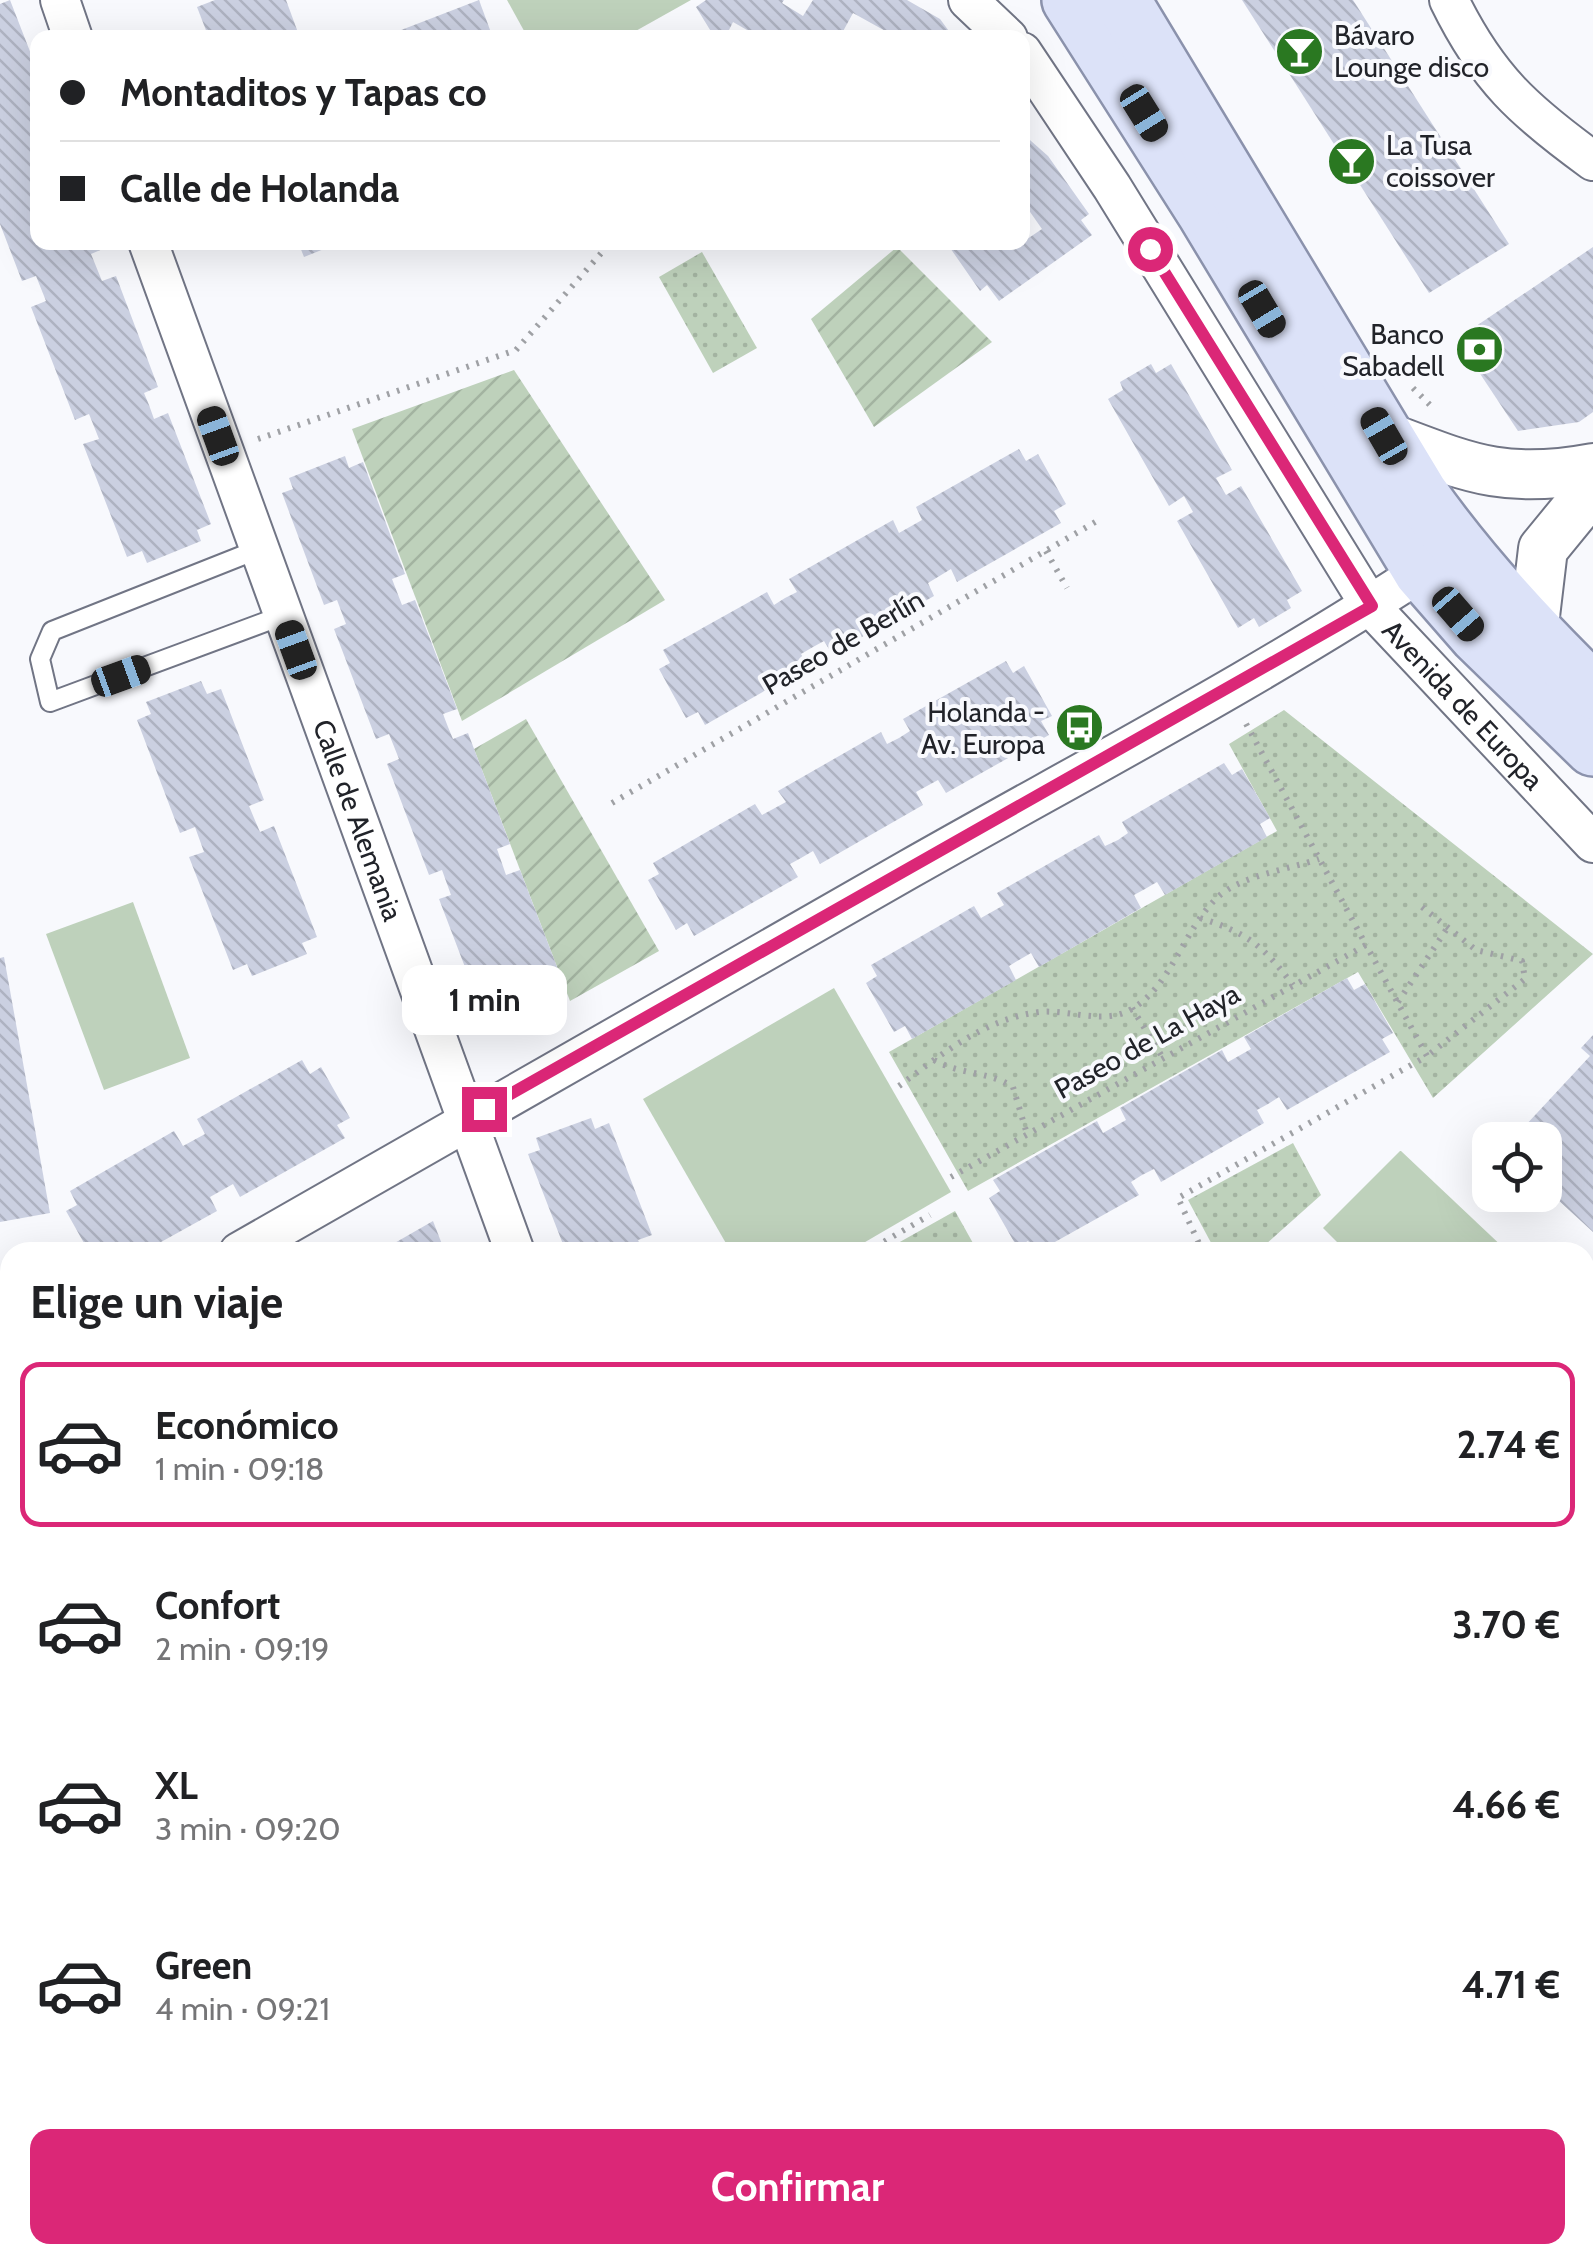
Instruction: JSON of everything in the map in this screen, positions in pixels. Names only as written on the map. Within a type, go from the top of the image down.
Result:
[{"type":"main road","name":"Avenida de Europa","points":[[1070,0],[1196,197],[1440,560],[1533,633],[1593,691]]},
{"type":"main road","name":"Avenida de Europa","points":[[1122,0],[1384,436],[1476,635],[1593,748]]},
{"type":"street","points":[[60,0],[71,30]]},
{"type":"street","points":[[968,0],[1000,30]]},
{"type":"street","points":[[1449,0],[1475,53],[1519,103],[1593,160]]},
{"type":"street","name":"Avenida de Europa","points":[[1030,64],[1112,187],[1372,606],[1593,843]]},
{"type":"street","name":"Calle de Alemania","points":[[151,250],[511,1242]]},
{"type":"street","points":[[1384,436],[1487,473],[1546,477],[1593,468]]},
{"type":"street","points":[[1533,633],[1543,550],[1593,488]]},
{"type":"street","points":[[256,1242],[1372,606],[1440,560]]},
{"type":"lane","points":[[259,548],[52,631],[40,659],[50,702],[284,615]]},
{"type":"path","points":[[224,449],[516,350],[605,250]]},
{"type":"path","points":[[1409,384],[1444,420]]},
{"type":"path","name":"Paseo de Berlín","points":[[612,803],[1096,521]]},
{"type":"path","points":[[1046,550],[1068,588]]},
{"type":"path","points":[[1227,688],[1428,1056]]},
{"type":"path","points":[[899,1086],[972,1033],[1005,1020],[1042,1012],[1087,1016],[1132,1008],[1149,995],[1222,892],[1319,859]]},
{"type":"path","points":[[1198,1242],[1178,1198],[1428,1056],[1526,979],[1522,961],[1476,950],[1422,906]]},
{"type":"path","points":[[1200,918],[1240,931],[1267,952],[1293,986]]},
{"type":"path","points":[[1398,1002],[1448,927]]},
{"type":"path","name":"Paseo de La Haya","points":[[950,1177],[1366,945]]},
{"type":"path","points":[[1132,1008],[1163,1058]]},
{"type":"path","points":[[934,1060],[952,1070],[997,1076],[1013,1087],[1028,1134]]},
{"type":"path","points":[[883,1242],[930,1214]]},
{"type":"green space","points":[[507,0],[691,0],[637,30],[524,30]]},
{"type":"green space","points":[[893,250],[900,250],[992,342],[874,427],[811,319]]},
{"type":"green space","points":[[702,252],[757,348],[713,373],[659,277]]},
{"type":"green space","points":[[514,370],[665,600],[462,721],[352,429]]},
{"type":"green space","points":[[1284,710],[1593,954],[1433,1098],[1358,972],[968,1191],[889,1052],[1277,831],[1229,744]]},
{"type":"green space","points":[[526,719],[659,951],[570,1001],[474,749]]},
{"type":"green space","points":[[133,902],[190,1058],[104,1090],[46,934]]},
{"type":"green space","points":[[834,988],[951,1192],[865,1242],[725,1242],[643,1099]]},
{"type":"green space","points":[[1293,1143],[1321,1195],[1268,1242],[1211,1242],[1188,1200]]},
{"type":"green space","points":[[1400,1151],[1497,1242],[1337,1242],[1323,1228]]},
{"type":"green space","points":[[955,1211],[972,1242],[900,1242]]},
{"type":"building","points":[[10,0],[30,51],[30,250],[100,250],[91,254],[102,281],[116,276],[158,387],[144,393],[154,419],[168,413],[211,524],[197,530],[201,541],[147,563],[142,551],[127,557],[83,444],[99,439],[89,414],[75,420],[31,307],[46,301],[36,276],[22,281],[0,224],[0,4]]},
{"type":"building","points":[[215,0],[286,0],[297,30],[206,30],[197,7]]},
{"type":"building","points":[[479,0],[490,30],[401,30]]},
{"type":"building","points":[[706,0],[784,0],[782,3],[803,16],[813,0],[907,0],[940,19],[948,30],[884,30],[853,13],[844,30],[747,30],[733,22],[729,30],[710,30],[696,7]]},
{"type":"building","points":[[1242,0],[1353,0],[1509,244],[1429,293]]},
{"type":"building","points":[[1030,140],[1048,156],[1089,214],[1081,220],[1092,235],[999,301],[987,285],[980,291],[952,250],[1030,250],[1030,237],[1042,229],[1030,212]]},
{"type":"building","points":[[1593,247],[1593,412],[1579,422],[1518,431],[1457,339]]},
{"type":"building","points":[[301,250],[322,250],[304,257]]},
{"type":"building","points":[[1151,364],[1156,373],[1171,364],[1232,470],[1216,478],[1226,495],[1241,486],[1302,591],[1287,600],[1291,608],[1259,627],[1254,618],[1238,628],[1177,521],[1193,512],[1184,496],[1169,506],[1108,399],[1123,390],[1120,382]]},
{"type":"building","points":[[1019,449],[1026,461],[1038,454],[1066,504],[1054,511],[1061,523],[957,582],[951,569],[928,583],[934,596],[832,654],[824,641],[813,647],[801,654],[808,666],[705,725],[698,712],[686,718],[659,669],[670,663],[663,650],[767,592],[774,605],[797,592],[789,579],[893,520],[899,533],[922,520],[916,507]]},
{"type":"building","points":[[345,456],[349,468],[363,462],[405,574],[392,579],[402,605],[415,600],[457,709],[443,714],[453,739],[468,733],[510,844],[497,849],[506,875],[520,870],[562,980],[548,985],[553,998],[499,1018],[494,1004],[481,1009],[439,899],[451,895],[442,870],[429,875],[387,764],[399,759],[389,734],[376,739],[334,629],[346,624],[337,600],[324,605],[282,493],[293,489],[289,478]]},
{"type":"building","points":[[1006,661],[1013,673],[1024,666],[1052,716],[1041,721],[1049,735],[946,793],[938,780],[916,792],[923,805],[820,864],[813,851],[790,864],[798,877],[694,936],[687,923],[676,930],[648,880],[659,874],[653,863],[755,804],[762,815],[786,802],[778,791],[881,732],[887,744],[899,738],[910,731],[903,719]]},
{"type":"building","points":[[201,681],[207,694],[221,689],[264,800],[249,806],[260,832],[274,826],[317,937],[302,943],[307,954],[252,976],[247,964],[233,970],[189,857],[204,852],[195,827],[180,833],[137,720],[151,714],[146,702]]},
{"type":"building","points":[[1224,763],[1232,775],[1242,769],[1270,818],[1260,824],[1267,837],[1165,895],[1157,882],[1134,895],[1141,908],[1039,967],[1031,953],[1009,966],[1016,980],[912,1039],[905,1026],[894,1032],[866,983],[877,976],[871,965],[974,906],[981,918],[1004,905],[997,893],[1099,835],[1105,846],[1118,840],[1128,833],[1122,822]]},
{"type":"building","points":[[4,957],[50,1213],[0,1222],[0,958]]},
{"type":"building","points":[[1347,978],[1354,990],[1365,984],[1393,1033],[1382,1039],[1390,1052],[1287,1110],[1279,1097],[1257,1110],[1264,1123],[1161,1182],[1154,1169],[1142,1175],[1131,1182],[1139,1195],[1055,1242],[1014,1242],[989,1198],[1000,1191],[993,1180],[1097,1121],[1103,1133],[1126,1120],[1120,1108],[1222,1050],[1228,1062],[1251,1049],[1244,1037]]},
{"type":"building","points":[[1593,1035],[1593,1232],[1562,1204],[1562,1122],[1529,1122],[1590,1056],[1581,1048]]},
{"type":"building","points":[[302,1060],[310,1074],[321,1067],[350,1118],[337,1125],[345,1138],[240,1197],[233,1184],[210,1197],[217,1211],[161,1242],[83,1242],[66,1211],[77,1205],[70,1191],[174,1131],[183,1146],[205,1134],[197,1119]]},
{"type":"building","points":[[591,1118],[595,1129],[609,1123],[652,1235],[639,1242],[562,1242],[528,1154],[540,1150],[536,1138]]},
{"type":"building","points":[[433,1221],[441,1242],[396,1242]]},
{"type":"place","name":"Bávaro Lounge disco","points":[[1299,51]]},
{"type":"place","name":"La Tusa coissover","points":[[1351,161]]},
{"type":"place","name":"Banco Sabadell","points":[[1479,350]]},
{"type":"place","name":"Holanda - Av. Europa","points":[[1080,728]]},
{"type":"route","points":[[484,1109],[1372,606],[1150,249]]}]
